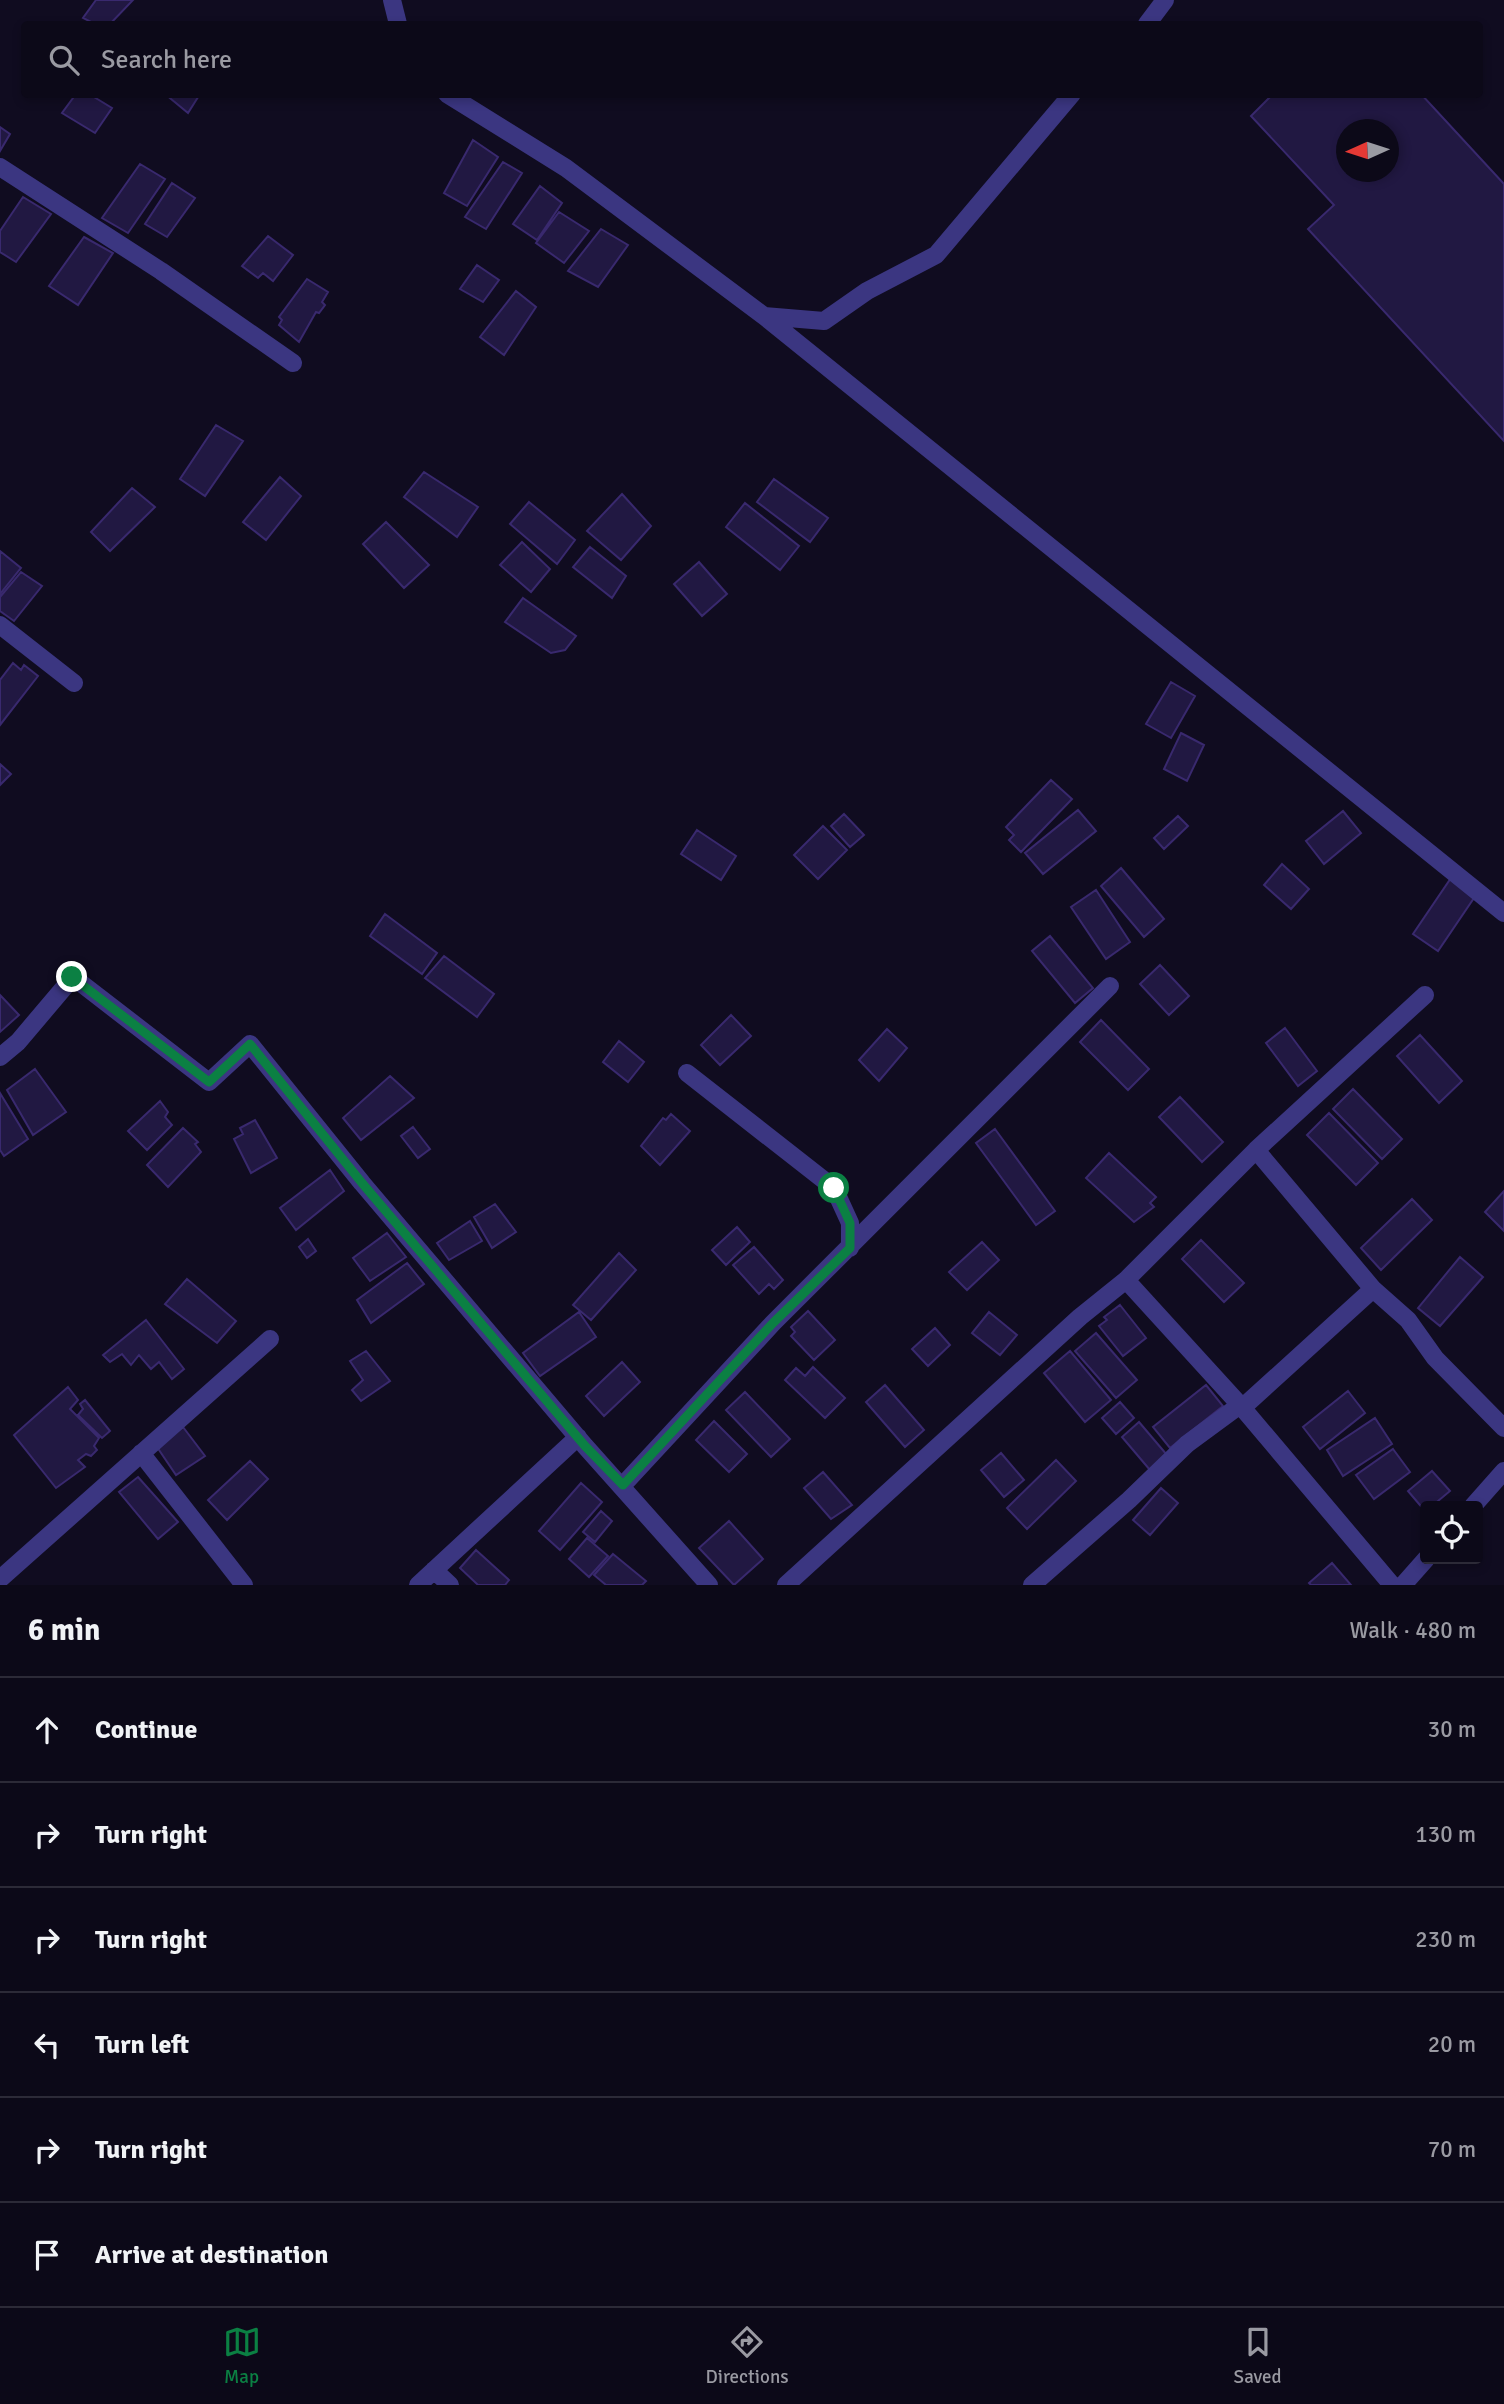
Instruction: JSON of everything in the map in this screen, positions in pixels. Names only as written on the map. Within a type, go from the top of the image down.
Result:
[{"type":"street","points":[[393,0],[397,21]]},
{"type":"street","points":[[1149,21],[1165,0]]},
{"type":"street","points":[[453,98],[566,168],[764,316],[1504,913]]},
{"type":"street","points":[[764,316],[824,321],[867,291],[936,255],[1069,98]]},
{"type":"street","points":[[0,167],[161,271],[293,363]]},
{"type":"street","points":[[0,625],[74,683]]},
{"type":"street","points":[[0,1056],[18,1042],[72,977],[209,1082],[250,1044],[362,1183],[578,1437],[709,1585]]},
{"type":"street","points":[[623,1485],[773,1323],[1110,986]]},
{"type":"street","points":[[786,1585],[1080,1317],[1126,1280],[1256,1150],[1425,995]]},
{"type":"street","points":[[687,1073],[834,1188],[850,1223],[850,1248]]},
{"type":"street","points":[[1256,1150],[1373,1289],[1408,1320],[1435,1358],[1504,1428]]},
{"type":"street","points":[[1126,1280],[1241,1406],[1392,1585]]},
{"type":"street","points":[[1032,1585],[1129,1500],[1187,1444],[1241,1406],[1373,1289]]},
{"type":"street","points":[[0,1579],[270,1339]]},
{"type":"street","points":[[418,1585],[578,1437]]},
{"type":"street","points":[[141,1453],[244,1585]]},
{"type":"street","points":[[1477,1501],[1504,1471]]},
{"type":"street","points":[[1403,1585],[1422,1564]]},
{"type":"street","points":[[434,1570],[450,1585]]},
{"type":"building","points":[[96,0],[133,0],[113,21],[89,21],[83,18]]},
{"type":"building","points":[[73,98],[96,98],[112,108],[95,133],[62,113]]},
{"type":"building","points":[[170,98],[197,98],[188,113]]},
{"type":"building","points":[[1269,98],[1425,98],[1504,184],[1504,441],[1308,229],[1334,205],[1251,116]]},
{"type":"building","points":[[0,127],[10,134],[0,151]]},
{"type":"building","points":[[473,140],[498,157],[467,206],[444,193]]},
{"type":"building","points":[[503,162],[522,173],[486,229],[465,217]]},
{"type":"building","points":[[140,164],[165,179],[128,233],[102,218]]},
{"type":"building","points":[[172,183],[195,198],[167,237],[145,224]]},
{"type":"building","points":[[540,186],[562,203],[537,240],[513,224]]},
{"type":"building","points":[[23,197],[51,214],[16,262],[0,252],[0,231]]},
{"type":"building","points":[[559,212],[589,231],[564,263],[536,243]]},
{"type":"building","points":[[601,229],[628,245],[598,287],[568,271]]},
{"type":"building","points":[[268,236],[293,255],[273,281],[263,273],[258,278],[242,266]]},
{"type":"building","points":[[84,237],[113,253],[78,305],[49,286]]},
{"type":"building","points":[[477,265],[499,280],[483,302],[460,289]]},
{"type":"building","points":[[307,279],[328,292],[322,302],[325,305],[319,313],[316,312],[299,342],[279,325],[282,320],[279,317]]},
{"type":"building","points":[[516,291],[536,307],[504,355],[480,337]]},
{"type":"building","points":[[216,425],[243,441],[205,496],[180,479]]},
{"type":"building","points":[[424,472],[478,507],[457,537],[404,497]]},
{"type":"building","points":[[280,477],[301,496],[266,540],[243,522]]},
{"type":"building","points":[[774,479],[828,518],[810,542],[757,502]]},
{"type":"building","points":[[132,488],[155,507],[110,551],[91,532]]},
{"type":"building","points":[[622,494],[651,526],[621,560],[587,531]]},
{"type":"building","points":[[529,502],[575,540],[557,564],[510,524]]},
{"type":"building","points":[[745,503],[799,546],[780,570],[726,527]]},
{"type":"building","points":[[386,522],[429,565],[404,588],[363,544]]},
{"type":"building","points":[[522,542],[550,569],[531,592],[500,565]]},
{"type":"building","points":[[590,547],[626,576],[612,598],[573,567]]},
{"type":"building","points":[[0,551],[21,568],[0,594]]},
{"type":"building","points":[[699,562],[727,594],[702,616],[674,584]]},
{"type":"building","points":[[21,572],[42,586],[14,621],[0,611],[0,597]]},
{"type":"building","points":[[523,598],[576,636],[565,650],[551,653],[505,622]]},
{"type":"building","points":[[13,663],[21,670],[24,665],[38,676],[0,725],[0,680]]},
{"type":"building","points":[[1171,682],[1195,696],[1171,738],[1146,724]]},
{"type":"building","points":[[1181,733],[1204,745],[1187,781],[1164,769]]},
{"type":"building","points":[[0,764],[11,774],[0,785]]},
{"type":"building","points":[[1051,780],[1072,799],[1021,852],[1009,840],[1014,835],[1006,827]]},
{"type":"building","points":[[1078,810],[1096,831],[1043,874],[1025,853]]},
{"type":"building","points":[[1343,811],[1361,833],[1324,864],[1306,841]]},
{"type":"building","points":[[844,814],[864,835],[850,847],[831,826]]},
{"type":"building","points":[[1178,816],[1188,826],[1164,849],[1154,838]]},
{"type":"building","points":[[823,826],[847,850],[818,879],[794,855]]},
{"type":"building","points":[[697,830],[736,856],[721,880],[681,854]]},
{"type":"building","points":[[1282,864],[1309,889],[1291,909],[1264,885]]},
{"type":"building","points":[[1121,868],[1164,919],[1144,937],[1101,886]]},
{"type":"building","points":[[1451,878],[1476,895],[1438,951],[1413,934]]},
{"type":"building","points":[[1096,890],[1130,942],[1106,959],[1071,907]]},
{"type":"building","points":[[385,914],[437,953],[422,974],[370,936]]},
{"type":"building","points":[[1050,936],[1093,988],[1075,1003],[1032,951]]},
{"type":"building","points":[[444,956],[494,994],[477,1017],[425,978]]},
{"type":"building","points":[[1160,965],[1189,996],[1169,1015],[1140,984]]},
{"type":"building","points":[[0,995],[19,1015],[0,1032]]},
{"type":"building","points":[[731,1015],[751,1036],[720,1065],[701,1045]]},
{"type":"building","points":[[1101,1020],[1149,1069],[1128,1090],[1080,1042]]},
{"type":"building","points":[[1285,1028],[1317,1071],[1298,1086],[1266,1043]]},
{"type":"building","points":[[887,1029],[907,1048],[879,1081],[859,1060]]},
{"type":"building","points":[[1420,1035],[1462,1081],[1439,1103],[1397,1056]]},
{"type":"building","points":[[619,1041],[644,1062],[628,1082],[603,1062]]},
{"type":"building","points":[[35,1069],[66,1112],[33,1135],[7,1090]]},
{"type":"building","points":[[390,1076],[414,1098],[361,1140],[343,1118]]},
{"type":"building","points":[[1353,1089],[1402,1139],[1382,1159],[1333,1109]]},
{"type":"building","points":[[0,1093],[28,1139],[4,1156],[0,1150]]},
{"type":"building","points":[[1180,1097],[1223,1142],[1202,1162],[1159,1117]]},
{"type":"building","points":[[160,1101],[168,1112],[165,1117],[172,1125],[147,1150],[128,1131]]},
{"type":"building","points":[[1329,1113],[1378,1163],[1356,1185],[1307,1135]]},
{"type":"building","points":[[671,1114],[690,1131],[660,1165],[641,1146],[663,1118],[666,1120]]},
{"type":"building","points":[[255,1120],[277,1158],[251,1173],[234,1139],[243,1134],[240,1128]]},
{"type":"building","points":[[413,1127],[430,1149],[418,1158],[401,1136]]},
{"type":"building","points":[[183,1128],[198,1142],[195,1144],[201,1152],[168,1187],[147,1165]]},
{"type":"building","points":[[995,1129],[1055,1211],[1036,1225],[976,1143]]},
{"type":"building","points":[[1109,1153],[1156,1197],[1150,1203],[1154,1207],[1134,1222],[1086,1178]]},
{"type":"building","points":[[330,1170],[344,1191],[296,1230],[280,1208]]},
{"type":"building","points":[[1504,1191],[1504,1231],[1485,1212]]},
{"type":"building","points":[[1412,1199],[1432,1220],[1381,1270],[1361,1248]]},
{"type":"building","points":[[495,1204],[516,1232],[492,1248],[474,1217]]},
{"type":"building","points":[[470,1221],[482,1241],[449,1260],[437,1243]]},
{"type":"building","points":[[737,1227],[750,1242],[726,1265],[712,1250]]},
{"type":"building","points":[[387,1233],[406,1257],[370,1281],[353,1258]]},
{"type":"building","points":[[308,1239],[316,1251],[307,1258],[299,1247]]},
{"type":"building","points":[[1201,1240],[1244,1283],[1224,1302],[1182,1259]]},
{"type":"building","points":[[982,1242],[999,1260],[967,1290],[949,1272]]},
{"type":"building","points":[[754,1247],[783,1280],[774,1289],[769,1284],[759,1294],[733,1265]]},
{"type":"building","points":[[619,1253],[636,1270],[591,1320],[573,1305]]},
{"type":"building","points":[[1460,1257],[1483,1277],[1440,1326],[1418,1308]]},
{"type":"building","points":[[407,1263],[424,1284],[371,1323],[357,1300]]},
{"type":"building","points":[[187,1279],[236,1321],[217,1343],[165,1304]]},
{"type":"building","points":[[1120,1305],[1146,1338],[1123,1356],[1099,1326],[1107,1320],[1104,1317]]},
{"type":"building","points":[[808,1311],[835,1340],[814,1360],[791,1336],[795,1332],[791,1327]]},
{"type":"building","points":[[579,1312],[596,1337],[540,1376],[523,1353]]},
{"type":"building","points":[[989,1312],[1017,1335],[1000,1355],[972,1333]]},
{"type":"building","points":[[146,1320],[184,1369],[172,1379],[159,1362],[151,1369],[139,1355],[131,1365],[122,1354],[110,1362],[103,1355]]},
{"type":"building","points":[[935,1328],[950,1345],[928,1366],[912,1349]]},
{"type":"building","points":[[1096,1333],[1137,1380],[1116,1398],[1075,1351]]},
{"type":"building","points":[[366,1351],[390,1381],[361,1401],[352,1390],[363,1380],[350,1361]]},
{"type":"building","points":[[1070,1351],[1111,1400],[1085,1422],[1044,1373]]},
{"type":"building","points":[[622,1362],[640,1382],[604,1416],[586,1396]]},
{"type":"building","points":[[813,1367],[845,1398],[825,1418],[785,1380],[796,1368],[805,1376]]},
{"type":"building","points":[[885,1385],[924,1430],[905,1447],[866,1402]]},
{"type":"building","points":[[1206,1385],[1223,1406],[1170,1448],[1153,1427]]},
{"type":"building","points":[[68,1387],[78,1400],[70,1409],[99,1438],[94,1446],[97,1450],[91,1456],[86,1454],[78,1460],[85,1467],[56,1488],[14,1435]]},
{"type":"building","points":[[1348,1391],[1365,1413],[1320,1449],[1303,1427]]},
{"type":"building","points":[[745,1392],[790,1439],[771,1457],[726,1410]]},
{"type":"building","points":[[85,1400],[110,1431],[102,1438],[78,1415],[83,1409],[80,1404]]},
{"type":"building","points":[[1120,1402],[1134,1418],[1116,1434],[1102,1418]]},
{"type":"building","points":[[1375,1418],[1392,1444],[1343,1476],[1327,1450]]},
{"type":"building","points":[[714,1421],[747,1454],[729,1472],[696,1440]]},
{"type":"building","points":[[1139,1422],[1167,1455],[1150,1470],[1122,1437]]},
{"type":"building","points":[[183,1427],[205,1456],[176,1475],[157,1447]]},
{"type":"building","points":[[1393,1449],[1410,1472],[1374,1499],[1356,1475]]},
{"type":"building","points":[[1001,1453],[1024,1480],[1004,1497],[981,1470]]},
{"type":"building","points":[[1056,1460],[1076,1481],[1027,1529],[1007,1508]]},
{"type":"building","points":[[250,1461],[268,1479],[227,1520],[208,1500]]},
{"type":"building","points":[[1432,1471],[1450,1491],[1438,1501],[1420,1501],[1420,1505],[1408,1491]]},
{"type":"building","points":[[823,1472],[852,1505],[831,1519],[804,1488]]},
{"type":"building","points":[[138,1477],[178,1522],[158,1539],[119,1492]]},
{"type":"building","points":[[581,1483],[602,1502],[560,1550],[539,1531]]},
{"type":"building","points":[[1161,1488],[1178,1503],[1150,1535],[1133,1520]]},
{"type":"building","points":[[601,1511],[612,1521],[595,1542],[583,1532]]},
{"type":"building","points":[[729,1521],[763,1559],[734,1585],[699,1548]]},
{"type":"building","points":[[587,1538],[608,1556],[589,1577],[569,1559]]},
{"type":"building","points":[[476,1550],[509,1580],[505,1585],[478,1585],[460,1568]]},
{"type":"building","points":[[613,1554],[646,1581],[642,1585],[606,1585],[594,1575]]},
{"type":"building","points":[[1332,1563],[1351,1585],[1309,1583]]},
{"type":"route","points":[[72,977],[209,1082],[250,1044],[362,1183],[585,1446],[623,1485],[773,1323],[850,1248],[850,1223],[834,1188]]}]
